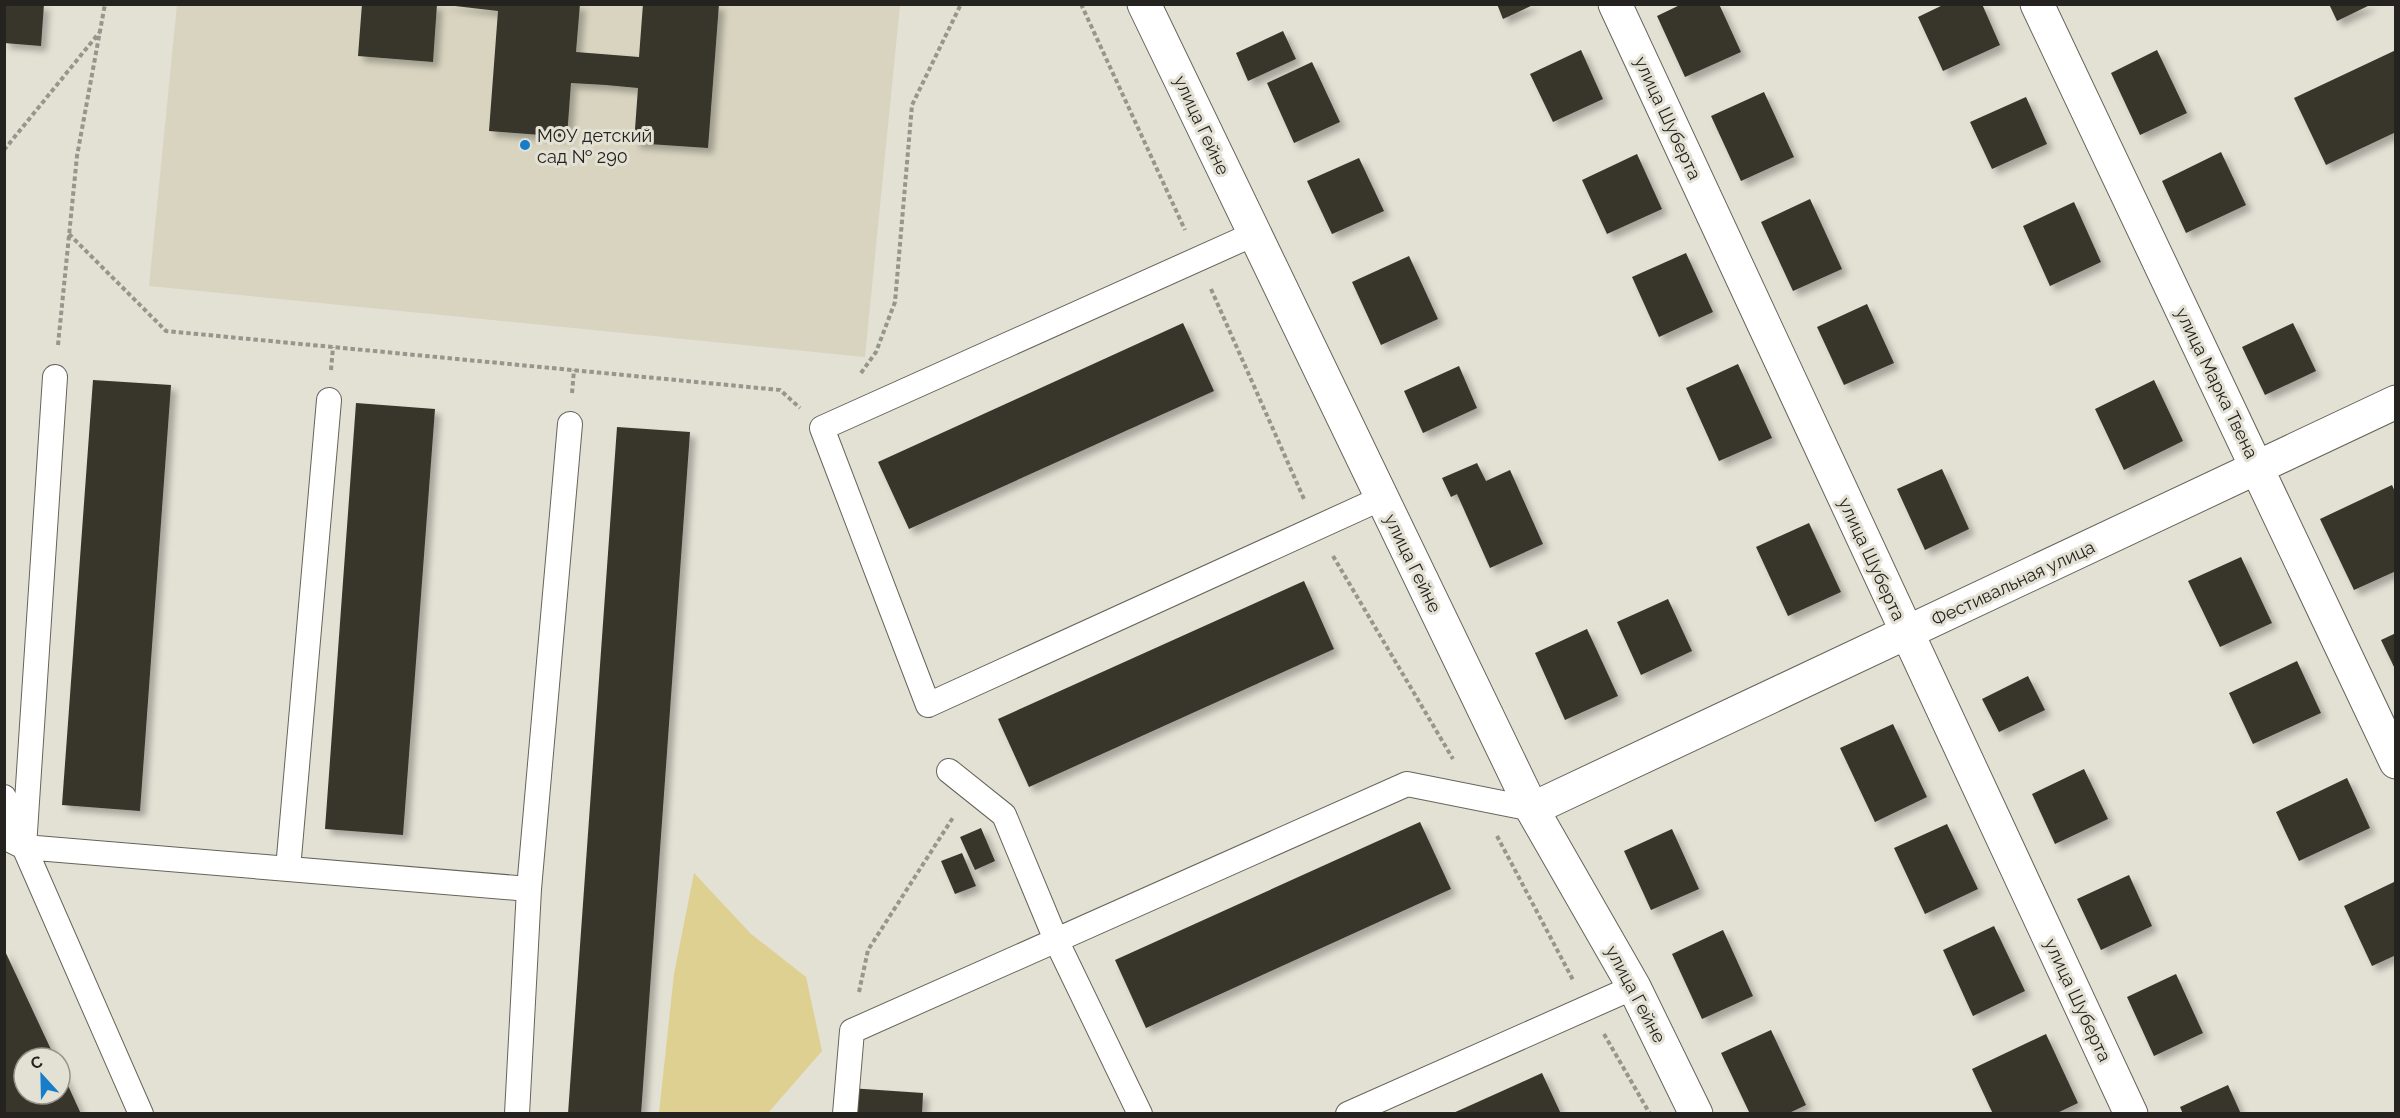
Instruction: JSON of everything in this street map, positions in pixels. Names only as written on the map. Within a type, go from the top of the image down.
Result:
[{"type":"street","name":"улица Гейне","points":[[1144,4],[1532,808],[1634,987],[1696,1113]]},
{"type":"street","name":"улица Шуберта","points":[[1615,4],[2131,1113]]},
{"type":"street","name":"улица Марка Твена","points":[[2037,4],[2396,762]]},
{"type":"street","name":"Фестивальная улица","points":[[1532,808],[2396,402]]},
{"type":"lane","points":[[1254,234],[822,428],[928,705],[1382,498]]},
{"type":"lane","points":[[14,842],[55,377]]},
{"type":"lane","points":[[288,869],[328,400]]},
{"type":"lane","points":[[517,1113],[529,889],[570,424]]},
{"type":"lane","points":[[949,771],[1004,815],[1056,940],[1140,1113]]},
{"type":"lane","points":[[845,1113],[852,1031],[1407,784],[1532,808]]},
{"type":"lane","points":[[4,797],[14,842],[141,1113]]},
{"type":"lane","points":[[14,842],[288,869],[529,889]]},
{"type":"lane","points":[[1348,1113],[1634,987]]},
{"type":"path","points":[[55,377],[76,156],[105,4]]},
{"type":"path","points":[[856,380],[876,352],[895,302],[912,105],[961,4]]},
{"type":"path","points":[[4,150],[100,33]]},
{"type":"path","points":[[69,234],[166,331],[780,390],[822,428]]},
{"type":"path","points":[[852,1031],[868,950],[955,814],[949,771]]},
{"type":"shaded area","name":"МОУ детский сад № 290","points":[[177,5],[900,5],[865,357],[149,286]]},
{"type":"shaded area","points":[[694,873],[751,934],[806,977],[822,1051],[768,1113],[659,1113],[674,974]]},
{"type":"building","points":[[4,4],[44,4],[41,46],[4,43]]},
{"type":"building","points":[[362,4],[437,4],[433,62],[358,56]]},
{"type":"building","points":[[438,4],[580,4],[576,52],[639,57],[643,4],[719,4],[708,148],[634,143],[638,88],[606,85],[571,83],[567,137],[489,131],[498,11]]},
{"type":"building","points":[[1497,4],[1535,4],[1503,19]]},
{"type":"building","points":[[1682,4],[1719,4],[1741,52],[1685,77],[1657,16]]},
{"type":"building","points":[[1945,4],[1982,4],[2000,45],[1943,71],[1918,17]]},
{"type":"building","points":[[2329,4],[2372,4],[2337,21]]},
{"type":"building","points":[[1283,31],[1296,59],[1248,81],[1236,53]]},
{"type":"building","points":[[1581,50],[1603,99],[1553,122],[1530,74]]},
{"type":"building","points":[[2157,50],[2187,113],[2140,135],[2111,73]]},
{"type":"building","points":[[2396,50],[2396,132],[2326,165],[2294,98]]},
{"type":"building","points":[[1312,62],[1340,122],[1294,143],[1267,83]]},
{"type":"building","points":[[1764,92],[1794,157],[1741,181],[1711,116]]},
{"type":"building","points":[[2026,97],[2047,144],[1992,169],[1970,122]]},
{"type":"building","points":[[2221,152],[2246,205],[2186,233],[2162,181]]},
{"type":"building","points":[[1637,154],[1662,209],[1607,234],[1582,180]]},
{"type":"building","points":[[1359,158],[1384,211],[1332,234],[1307,181]]},
{"type":"building","points":[[1810,199],[1842,269],[1793,291],[1761,222]]},
{"type":"building","points":[[2074,202],[2101,262],[2050,286],[2023,226]]},
{"type":"building","points":[[1686,253],[1713,312],[1659,337],[1632,277]]},
{"type":"building","points":[[1409,256],[1438,319],[1381,345],[1352,282]]},
{"type":"building","points":[[1867,304],[1894,363],[1844,385],[1817,327]]},
{"type":"building","points":[[1183,323],[1214,391],[909,529],[878,462]]},
{"type":"building","points":[[2293,323],[2316,371],[2265,395],[2242,347]]},
{"type":"building","points":[[1738,364],[1772,438],[1719,461],[1686,388]]},
{"type":"building","points":[[1459,366],[1477,408],[1423,433],[1404,391]]},
{"type":"building","points":[[93,380],[171,385],[140,811],[62,805]]},
{"type":"building","points":[[2154,380],[2183,441],[2124,470],[2095,409]]},
{"type":"building","points":[[356,403],[435,409],[403,835],[325,829]]},
{"type":"building","points":[[617,427],[690,432],[641,1114],[568,1114]]},
{"type":"building","points":[[1477,463],[1486,481],[1510,470],[1543,544],[1490,568],[1457,494],[1451,497],[1442,478]]},
{"type":"building","points":[[1942,469],[1969,529],[1925,550],[1897,489]]},
{"type":"building","points":[[2392,485],[2396,494],[2396,571],[2354,590],[2320,519]]},
{"type":"building","points":[[1809,523],[1841,592],[1788,616],[1756,547]]},
{"type":"building","points":[[2241,557],[2272,623],[2220,647],[2188,581]]},
{"type":"building","points":[[1304,581],[1334,649],[1029,787],[998,719]]},
{"type":"building","points":[[1668,599],[1692,651],[1641,675],[1617,622]]},
{"type":"building","points":[[1587,629],[1618,696],[1565,720],[1535,653]]},
{"type":"building","points":[[2396,633],[2396,671],[2381,640]]},
{"type":"building","points":[[2297,661],[2321,713],[2253,744],[2229,693]]},
{"type":"building","points":[[2028,676],[2045,710],[1999,732],[1982,699]]},
{"type":"building","points":[[1893,724],[1927,797],[1875,822],[1840,748]]},
{"type":"building","points":[[2084,769],[2108,819],[2055,844],[2032,794]]},
{"type":"building","points":[[2347,778],[2370,828],[2299,861],[2276,812]]},
{"type":"building","points":[[1420,822],[1451,889],[1146,1028],[1115,960]]},
{"type":"building","points":[[1947,824],[1978,889],[1925,914],[1894,848]]},
{"type":"building","points":[[981,828],[995,861],[975,870],[960,837]]},
{"type":"building","points":[[1672,829],[1699,889],[1651,910],[1624,851]]},
{"type":"building","points":[[962,853],[976,886],[955,894],[941,861]]},
{"type":"building","points":[[2129,875],[2152,926],[2101,950],[2077,899]]},
{"type":"building","points":[[2394,882],[2396,955],[2372,966],[2344,906]]},
{"type":"building","points":[[1994,926],[2025,991],[1973,1016],[1943,950]]},
{"type":"building","points":[[1723,930],[1753,996],[1702,1019],[1672,954]]},
{"type":"building","points":[[4,949],[49,1046],[12,1046],[12,1106],[72,1106],[72,1094],[81,1114],[4,1114]]},
{"type":"building","points":[[2176,974],[2203,1033],[2154,1056],[2127,997]]},
{"type":"building","points":[[1771,1030],[1806,1105],[1787,1114],[1750,1114],[1721,1053]]},
{"type":"building","points":[[2046,1034],[2078,1103],[2055,1114],[1993,1114],[1972,1069]]},
{"type":"building","points":[[1542,1073],[1561,1114],[1451,1114],[1500,1092]]},
{"type":"building","points":[[2228,1085],[2241,1114],[2183,1114],[2180,1107]]},
{"type":"building","points":[[849,1088],[923,1093],[922,1114],[847,1114]]},
{"type":"place","name":"МОУ детский сад № 290","points":[[525,145]]}]
